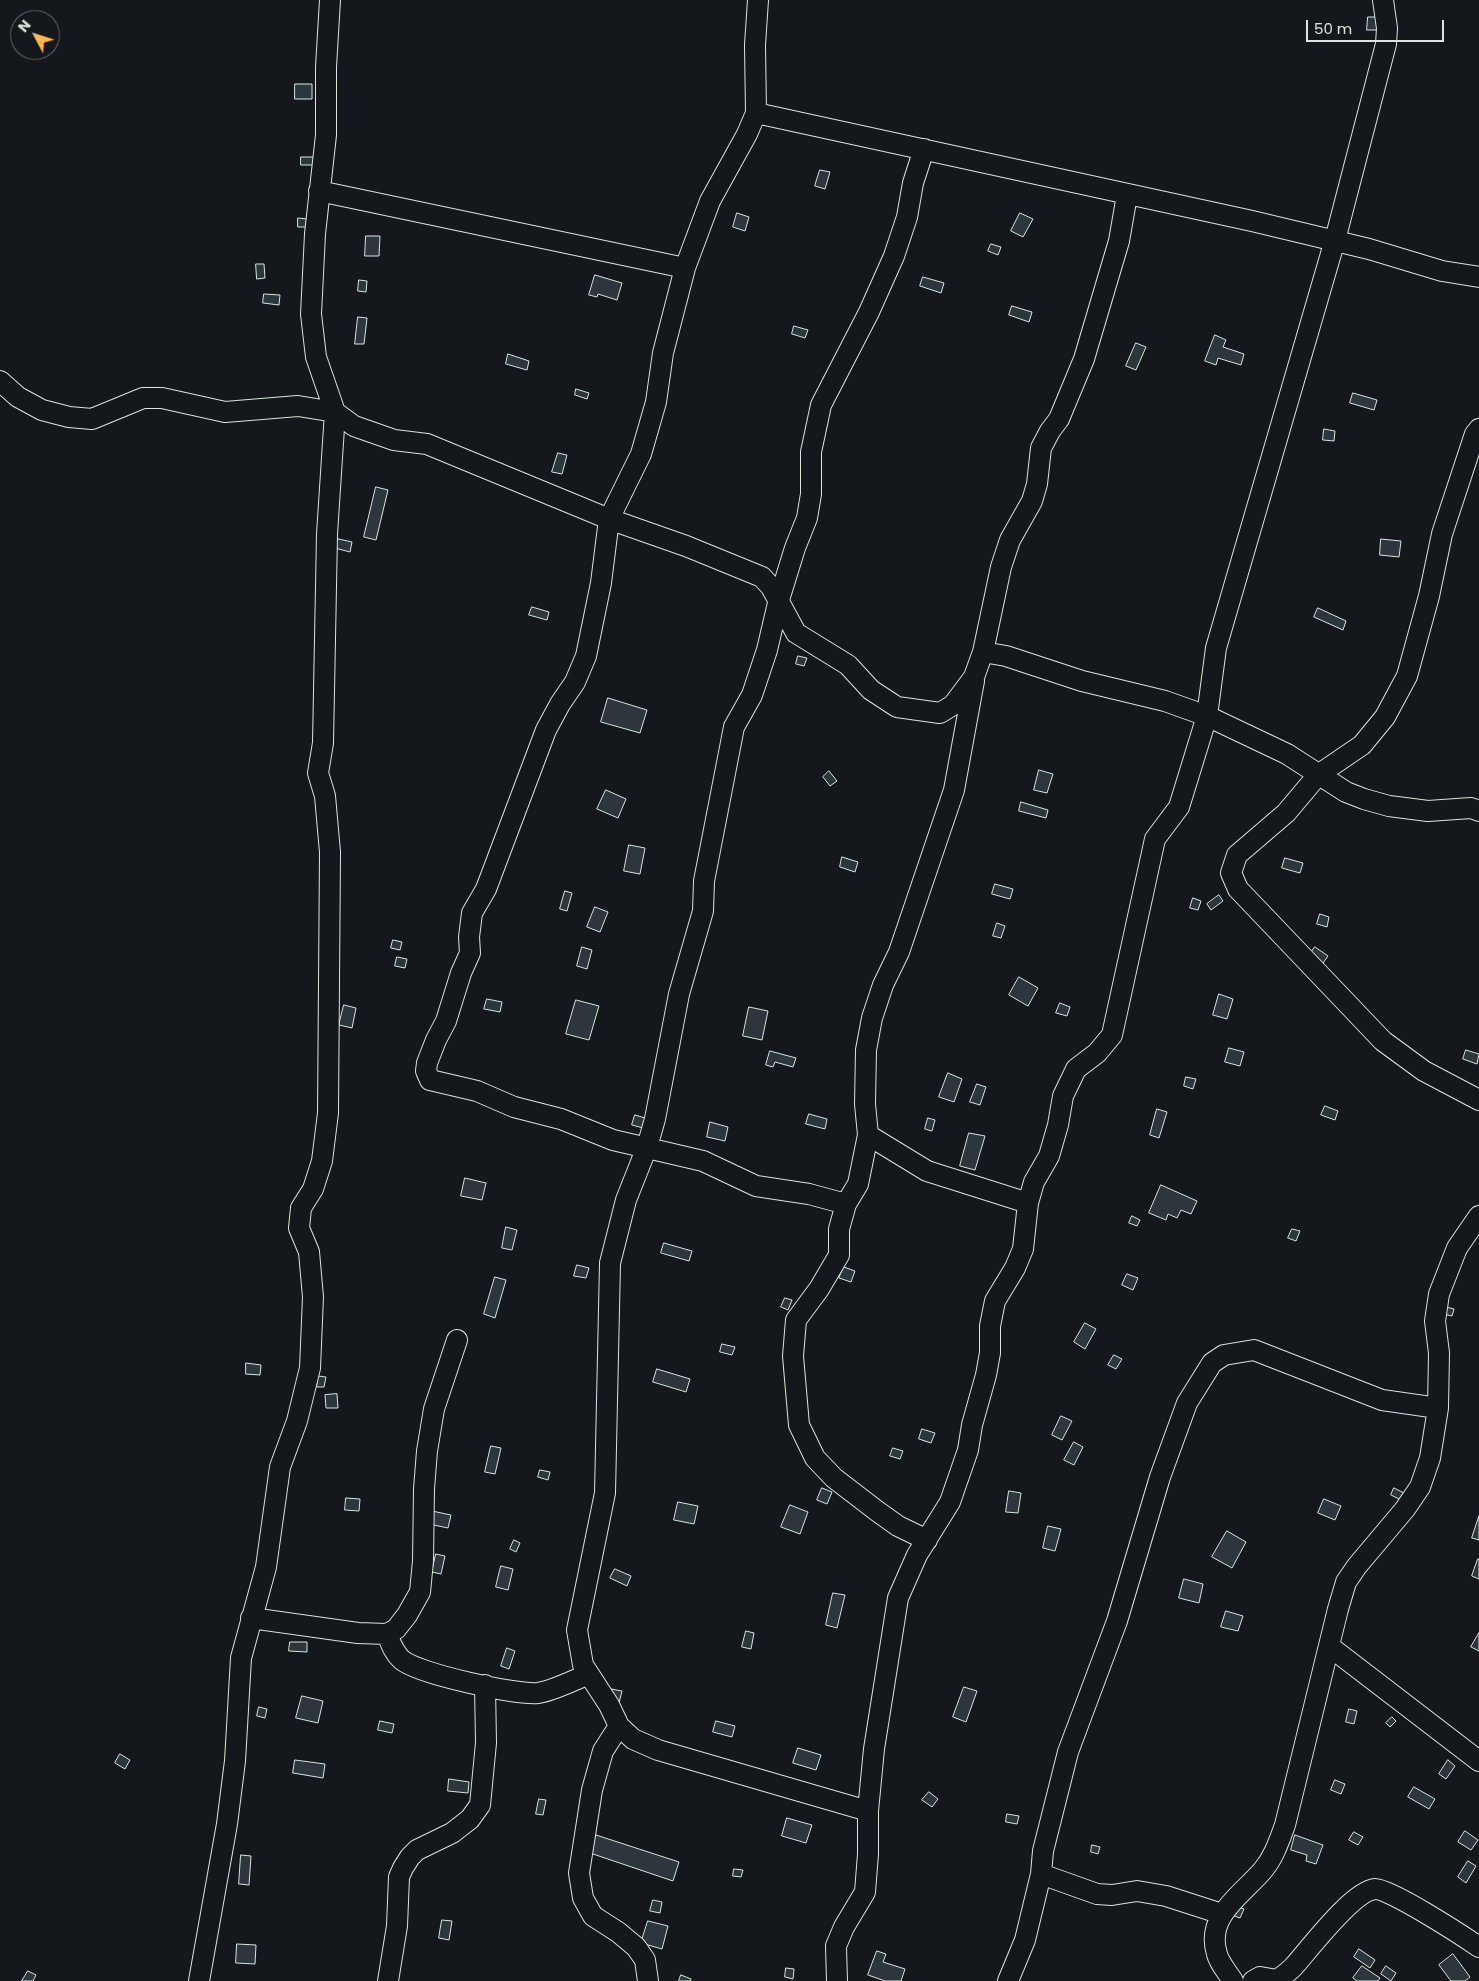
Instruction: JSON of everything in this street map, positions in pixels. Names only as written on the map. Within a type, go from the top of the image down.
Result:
[{"type":"street","points":[[199,1981],[227,1824],[234,1761],[241,1658],[266,1568],[280,1467],[297,1421],[310,1368],[313,1297],[310,1252],[299,1228],[301,1208],[314,1189],[322,1161],[328,1113],[330,852],[325,796],[318,773],[323,743],[327,534],[335,412],[316,356],[311,314],[319,191],[326,135],[326,67],[330,0]]},
{"type":"street","points":[[758,0],[755,45],[756,113],[747,134],[710,201],[686,268],[663,353],[656,402],[641,454],[609,519],[601,584],[586,656],[575,682],[546,730],[486,889],[472,913],[469,936],[470,953],[446,1021],[427,1063],[426,1071],[430,1080],[477,1091],[514,1107],[560,1119],[613,1140],[703,1161],[756,1186],[809,1194],[846,1204]]},
{"type":"street","points":[[837,1981],[836,1946],[844,1927],[865,1892],[868,1854],[868,1812],[874,1749],[898,1598],[917,1555],[950,1502],[968,1450],[972,1425],[986,1375],[990,1352],[990,1326],[995,1300],[1015,1268],[1023,1250],[1028,1202],[1034,1182],[1050,1156],[1063,1096],[1076,1069],[1097,1053],[1112,1035],[1154,839],[1179,807],[1207,716],[1216,648],[1335,240],[1386,44],[1388,28],[1383,0]]},
{"type":"street","points":[[756,113],[1335,240],[1442,271],[1479,277]]},
{"type":"street","points":[[868,1812],[658,1750],[633,1739],[619,1726],[609,1705],[583,1665],[577,1630],[605,1493],[610,1263],[626,1200],[646,1147],[662,1085],[679,994],[703,911],[704,882],[734,727],[752,695],[778,602],[795,548],[807,518],[811,494],[811,452],[821,405],[869,312],[894,256],[907,217],[912,183],[924,149]]},
{"type":"street","points":[[319,191],[686,268]]},
{"type":"street","points":[[927,1540],[898,1526],[834,1478],[815,1458],[799,1425],[793,1356],[796,1320],[820,1288],[839,1255],[840,1229],[846,1204],[858,1184],[868,1135],[865,1104],[866,1050],[872,1018],[883,985],[899,952],[954,790],[974,677],[983,652],[1001,567],[1010,540],[1032,501],[1037,484],[1042,448],[1050,431],[1059,419],[1084,359],[1119,241],[1127,195]]},
{"type":"street","points":[[0,381],[18,397],[42,410],[69,417],[92,419],[143,398],[162,398],[226,412],[298,406],[335,412],[354,426],[394,440],[427,444],[609,519],[695,549],[762,577],[771,587],[796,633],[848,665],[871,690],[897,707],[940,713],[953,705],[974,677]]},
{"type":"street","points":[[1479,428],[1442,534],[1429,596],[1407,676],[1385,717],[1362,745],[1318,775],[1286,813],[1237,854],[1232,873],[1238,889],[1383,1041],[1424,1071],[1479,1100]]},
{"type":"street","points":[[983,652],[1006,656],[1082,681],[1165,701],[1207,716],[1288,754],[1346,792],[1389,806],[1428,811],[1471,808],[1479,811]]},
{"type":"street","points":[[868,1135],[927,1171],[1028,1202]]},
{"type":"street","points":[[1233,1981],[1217,1955],[1215,1934],[1222,1914],[1241,1891],[1263,1870],[1274,1854],[1285,1825],[1346,1582],[1357,1566],[1405,1509],[1420,1486],[1430,1458],[1438,1408],[1439,1353],[1435,1321],[1439,1294],[1458,1248],[1479,1216]]},
{"type":"street","points":[[251,1618],[339,1631],[387,1634],[396,1629],[407,1615],[420,1592],[423,1561],[424,1488],[427,1451],[434,1408],[457,1340]]},
{"type":"street","points":[[1008,1981],[1025,1940],[1041,1874],[1043,1851],[1068,1752],[1117,1621],[1160,1477],[1187,1404],[1212,1363],[1224,1355],[1254,1350],[1382,1400],[1438,1408]]},
{"type":"street","points":[[387,1634],[394,1651],[402,1660],[414,1668],[514,1692],[540,1693],[589,1674]]},
{"type":"street","points":[[1329,1646],[1479,1761]]},
{"type":"street","points":[[388,1981],[397,1926],[399,1877],[403,1868],[417,1850],[452,1833],[470,1820],[480,1805],[486,1743],[485,1685]]},
{"type":"street","points":[[619,1726],[603,1751],[592,1790],[579,1873],[583,1898],[593,1916],[618,1932],[636,1947],[645,1960],[648,1981]]},
{"type":"street","points":[[1041,1874],[1098,1894],[1112,1895],[1137,1891],[1166,1896],[1222,1914]]},
{"type":"street","points":[[1253,1981],[1260,1977],[1277,1980],[1293,1968],[1347,1906],[1366,1892],[1375,1889],[1392,1894],[1479,1947]]},
{"type":"building","points":[[1368,17],[1379,17],[1379,30],[1367,30]]},
{"type":"building","points":[[295,84],[312,84],[312,99],[295,99]]},
{"type":"building","points":[[301,157],[315,157],[315,165],[301,165]]},
{"type":"building","points":[[820,170],[830,172],[825,189],[815,186]]},
{"type":"building","points":[[737,213],[749,217],[745,231],[733,227]]},
{"type":"building","points":[[1020,213],[1033,219],[1023,237],[1011,231]]},
{"type":"building","points":[[298,218],[308,219],[308,227],[298,227]]},
{"type":"building","points":[[366,236],[380,236],[379,256],[365,256]]},
{"type":"building","points":[[991,244],[1001,247],[998,255],[988,251]]},
{"type":"building","points":[[256,264],[264,264],[265,278],[257,279]]},
{"type":"building","points":[[595,275],[622,283],[617,300],[598,294],[597,297],[589,295]]},
{"type":"building","points":[[923,277],[944,283],[941,293],[920,286]]},
{"type":"building","points":[[359,280],[367,281],[366,292],[358,291]]},
{"type":"building","points":[[264,294],[280,295],[279,305],[263,303]]},
{"type":"building","points":[[1012,306],[1032,312],[1029,322],[1009,315]]},
{"type":"building","points":[[358,317],[367,318],[364,344],[355,344]]},
{"type":"building","points":[[794,326],[808,330],[805,338],[792,334]]},
{"type":"building","points":[[1215,335],[1226,340],[1223,347],[1244,354],[1241,365],[1218,358],[1216,365],[1205,361]]},
{"type":"building","points":[[1136,343],[1146,347],[1136,370],[1126,366]]},
{"type":"building","points":[[508,354],[529,361],[527,370],[506,364]]},
{"type":"building","points":[[576,389],[589,393],[587,399],[575,395]]},
{"type":"building","points":[[1353,393],[1377,400],[1374,410],[1350,403]]},
{"type":"building","points":[[1324,429],[1335,431],[1334,441],[1323,440]]},
{"type":"building","points":[[558,453],[567,455],[562,474],[552,472]]},
{"type":"building","points":[[376,487],[388,490],[376,540],[364,537]]},
{"type":"building","points":[[334,538],[352,542],[350,552],[331,547]]},
{"type":"building","points":[[1381,539],[1401,541],[1399,557],[1380,555]]},
{"type":"building","points":[[532,607],[549,612],[547,620],[529,615]]},
{"type":"building","points":[[1318,608],[1346,621],[1343,630],[1314,617]]},
{"type":"building","points":[[798,656],[807,658],[804,666],[796,664]]},
{"type":"building","points":[[608,698],[647,710],[640,733],[601,722]]},
{"type":"building","points":[[1039,770],[1053,774],[1047,793],[1034,790]]},
{"type":"building","points":[[829,771],[837,781],[830,786],[823,777]]},
{"type":"building","points":[[606,790],[626,799],[618,818],[597,809]]},
{"type":"building","points":[[1021,802],[1048,810],[1046,818],[1019,811]]},
{"type":"building","points":[[629,845],[645,848],[640,874],[624,871]]},
{"type":"building","points":[[842,857],[858,862],[855,872],[840,867]]},
{"type":"building","points":[[1285,858],[1303,863],[1300,873],[1282,868]]},
{"type":"building","points":[[995,884],[1013,889],[1010,899],[992,894]]},
{"type":"building","points":[[565,891],[572,893],[567,911],[560,909]]},
{"type":"building","points":[[1219,895],[1223,901],[1211,910],[1207,904]]},
{"type":"building","points":[[1193,898],[1201,901],[1198,910],[1190,908]]},
{"type":"building","points":[[595,907],[608,912],[600,932],[587,927]]},
{"type":"building","points":[[1320,914],[1329,917],[1327,927],[1317,924]]},
{"type":"building","points":[[997,923],[1005,926],[1001,938],[993,936]]},
{"type":"building","points":[[393,940],[402,942],[400,950],[391,948]]},
{"type":"building","points":[[582,947],[592,950],[587,969],[577,966]]},
{"type":"building","points":[[1315,947],[1328,956],[1321,966],[1308,957]]},
{"type":"building","points":[[397,957],[407,959],[405,968],[395,966]]},
{"type":"building","points":[[1019,977],[1038,988],[1028,1006],[1009,995]]},
{"type":"building","points":[[1219,994],[1233,999],[1227,1019],[1213,1015]]},
{"type":"building","points":[[487,999],[502,1002],[500,1012],[484,1009]]},
{"type":"building","points":[[576,1000],[599,1006],[589,1040],[566,1034]]},
{"type":"building","points":[[1060,1003],[1070,1007],[1067,1016],[1056,1013]]},
{"type":"building","points":[[344,1005],[356,1008],[352,1028],[339,1025]]},
{"type":"building","points":[[749,1007],[768,1011],[762,1040],[743,1036]]},
{"type":"building","points":[[1229,1048],[1244,1052],[1240,1066],[1225,1062]]},
{"type":"building","points":[[1466,1050],[1479,1054],[1477,1064],[1463,1059]]},
{"type":"building","points":[[770,1051],[796,1058],[793,1067],[775,1062],[773,1067],[766,1065]]},
{"type":"building","points":[[948,1073],[962,1079],[954,1102],[939,1097]]},
{"type":"building","points":[[1186,1077],[1196,1079],[1193,1089],[1184,1086]]},
{"type":"building","points":[[977,1084],[986,1087],[980,1105],[970,1102]]},
{"type":"building","points":[[1325,1106],[1338,1111],[1335,1120],[1321,1115]]},
{"type":"building","points":[[1157,1109],[1167,1112],[1159,1138],[1150,1135]]},
{"type":"building","points":[[809,1114],[827,1119],[825,1129],[806,1124]]},
{"type":"building","points":[[635,1115],[645,1118],[643,1128],[632,1125]]},
{"type":"building","points":[[928,1118],[935,1120],[932,1131],[925,1129]]},
{"type":"building","points":[[710,1122],[728,1127],[725,1141],[707,1137]]},
{"type":"building","points":[[969,1133],[985,1136],[975,1170],[960,1166]]},
{"type":"building","points":[[465,1178],[486,1183],[482,1200],[461,1196]]},
{"type":"building","points":[[1161,1185],[1197,1201],[1191,1214],[1181,1210],[1177,1218],[1168,1214],[1166,1220],[1149,1213]]},
{"type":"building","points":[[1132,1216],[1140,1220],[1137,1226],[1129,1223]]},
{"type":"building","points":[[506,1227],[517,1230],[512,1250],[502,1248]]},
{"type":"building","points":[[1292,1229],[1300,1231],[1296,1241],[1288,1238]]},
{"type":"building","points":[[664,1243],[692,1251],[689,1261],[661,1253]]},
{"type":"building","points":[[577,1265],[589,1268],[586,1278],[574,1276]]},
{"type":"building","points":[[844,1267],[855,1271],[851,1282],[839,1278]]},
{"type":"building","points":[[1127,1274],[1138,1278],[1133,1290],[1122,1285]]},
{"type":"building","points":[[495,1277],[506,1280],[495,1318],[484,1314]]},
{"type":"building","points":[[785,1298],[792,1300],[788,1310],[781,1307]]},
{"type":"building","points":[[1446,1307],[1454,1309],[1452,1316],[1444,1314]]},
{"type":"building","points":[[1085,1323],[1096,1329],[1085,1349],[1074,1342]]},
{"type":"building","points":[[722,1344],[735,1347],[732,1355],[720,1352]]},
{"type":"building","points":[[1114,1355],[1122,1359],[1116,1369],[1108,1365]]},
{"type":"building","points":[[246,1363],[261,1365],[260,1375],[246,1374]]},
{"type":"building","points":[[657,1369],[690,1379],[686,1392],[653,1382]]},
{"type":"building","points":[[318,1376],[326,1377],[324,1387],[317,1387]]},
{"type":"building","points":[[337,1394],[338,1408],[326,1408],[325,1395]]},
{"type":"building","points":[[1061,1416],[1072,1421],[1062,1440],[1052,1435]]},
{"type":"building","points":[[922,1429],[935,1433],[931,1443],[919,1439]]},
{"type":"building","points":[[1074,1442],[1083,1447],[1074,1465],[1064,1460]]},
{"type":"building","points":[[491,1446],[501,1448],[495,1474],[485,1472]]},
{"type":"building","points":[[893,1448],[903,1451],[900,1459],[890,1456]]},
{"type":"building","points":[[540,1470],[550,1472],[548,1480],[538,1477]]},
{"type":"building","points":[[822,1488],[832,1492],[827,1504],[817,1500]]},
{"type":"building","points":[[1394,1488],[1404,1493],[1401,1500],[1391,1495]]},
{"type":"building","points":[[1009,1491],[1021,1493],[1018,1513],[1006,1512]]},
{"type":"building","points":[[346,1498],[360,1499],[359,1511],[345,1510]]},
{"type":"building","points":[[1324,1499],[1341,1506],[1335,1520],[1318,1513]]},
{"type":"building","points":[[678,1502],[698,1506],[694,1524],[674,1520]]},
{"type":"building","points":[[790,1505],[808,1512],[800,1534],[781,1527]]},
{"type":"building","points":[[432,1511],[451,1515],[448,1528],[429,1524]]},
{"type":"building","points":[[1479,1516],[1479,1540],[1472,1538]]},
{"type":"building","points":[[1048,1526],[1061,1529],[1055,1551],[1043,1548]]},
{"type":"building","points":[[1227,1531],[1246,1542],[1232,1568],[1212,1557]]},
{"type":"building","points":[[514,1540],[520,1543],[516,1552],[510,1549]]},
{"type":"building","points":[[436,1554],[445,1556],[441,1574],[432,1572]]},
{"type":"building","points":[[1479,1559],[1479,1579],[1472,1576]]},
{"type":"building","points":[[501,1566],[513,1569],[508,1590],[496,1587]]},
{"type":"building","points":[[615,1569],[631,1576],[627,1586],[610,1578]]},
{"type":"building","points":[[1184,1579],[1203,1584],[1199,1603],[1179,1598]]},
{"type":"building","points":[[833,1593],[845,1595],[837,1628],[826,1625]]},
{"type":"building","points":[[1226,1611],[1243,1616],[1238,1631],[1221,1627]]},
{"type":"building","points":[[746,1631],[754,1633],[751,1649],[742,1647]]},
{"type":"building","points":[[1479,1633],[1479,1651],[1471,1647]]},
{"type":"building","points":[[290,1642],[307,1642],[307,1652],[289,1651]]},
{"type":"building","points":[[507,1648],[515,1651],[509,1669],[501,1666]]},
{"type":"building","points":[[964,1687],[977,1691],[966,1722],[953,1717]]},
{"type":"building","points":[[611,1689],[622,1691],[619,1703],[609,1701]]},
{"type":"building","points":[[302,1696],[323,1701],[318,1723],[296,1718]]},
{"type":"building","points":[[259,1707],[267,1709],[265,1718],[257,1716]]},
{"type":"building","points":[[1349,1709],[1357,1711],[1354,1724],[1346,1722]]},
{"type":"building","points":[[1392,1717],[1396,1721],[1390,1727],[1386,1723]]},
{"type":"building","points":[[380,1721],[394,1724],[392,1733],[378,1730]]},
{"type":"building","points":[[716,1721],[735,1726],[732,1737],[713,1732]]},
{"type":"building","points":[[798,1748],[821,1755],[816,1770],[793,1763]]},
{"type":"building","points":[[120,1754],[130,1760],[125,1769],[115,1763]]},
{"type":"building","points":[[295,1760],[325,1764],[323,1778],[293,1773]]},
{"type":"building","points":[[1448,1760],[1455,1766],[1446,1779],[1439,1774]]},
{"type":"building","points":[[449,1779],[469,1782],[468,1793],[448,1791]]},
{"type":"building","points":[[1335,1780],[1345,1784],[1341,1794],[1331,1790]]},
{"type":"building","points":[[1414,1787],[1435,1799],[1429,1809],[1408,1797]]},
{"type":"building","points":[[929,1792],[938,1799],[932,1807],[922,1800]]},
{"type":"building","points":[[539,1799],[546,1800],[543,1815],[536,1814]]},
{"type":"building","points":[[1007,1814],[1019,1816],[1017,1824],[1006,1822]]},
{"type":"building","points":[[787,1818],[812,1825],[806,1843],[782,1836]]},
{"type":"building","points":[[1465,1831],[1478,1840],[1471,1850],[1458,1842]]},
{"type":"building","points":[[1354,1832],[1363,1837],[1358,1845],[1349,1840]]},
{"type":"building","points":[[596,1835],[679,1862],[673,1881],[590,1853]]},
{"type":"building","points":[[1295,1835],[1323,1845],[1316,1864],[1306,1861],[1307,1855],[1291,1850]]},
{"type":"building","points":[[1092,1845],[1100,1847],[1098,1854],[1091,1852]]},
{"type":"building","points":[[241,1855],[251,1856],[249,1885],[239,1884]]},
{"type":"building","points":[[1468,1861],[1476,1866],[1466,1883],[1458,1877]]},
{"type":"building","points":[[734,1869],[743,1870],[741,1877],[733,1876]]},
{"type":"building","points":[[653,1900],[662,1902],[660,1913],[650,1911]]},
{"type":"building","points":[[1236,1906],[1244,1909],[1240,1918],[1232,1915]]},
{"type":"building","points":[[442,1920],[452,1921],[449,1940],[439,1938]]},
{"type":"building","points":[[648,1921],[668,1926],[662,1949],[641,1943]]},
{"type":"building","points":[[237,1944],[256,1945],[255,1964],[236,1963]]},
{"type":"building","points":[[1359,1949],[1375,1960],[1370,1968],[1354,1957]]},
{"type":"building","points":[[877,1951],[886,1954],[883,1962],[905,1969],[901,1981],[885,1981],[868,1975]]},
{"type":"building","points":[[1453,1954],[1470,1977],[1465,1981],[1451,1981],[1439,1965]]},
{"type":"building","points":[[1362,1966],[1380,1978],[1378,1981],[1357,1981],[1353,1978]]},
{"type":"building","points":[[1386,1966],[1396,1973],[1391,1981],[1381,1974]]},
{"type":"building","points":[[786,1968],[794,1969],[793,1979],[785,1977]]},
{"type":"building","points":[[28,1971],[36,1975],[33,1981],[22,1981]]},
{"type":"building","points":[[681,1975],[691,1979],[690,1981],[679,1981]]}]
